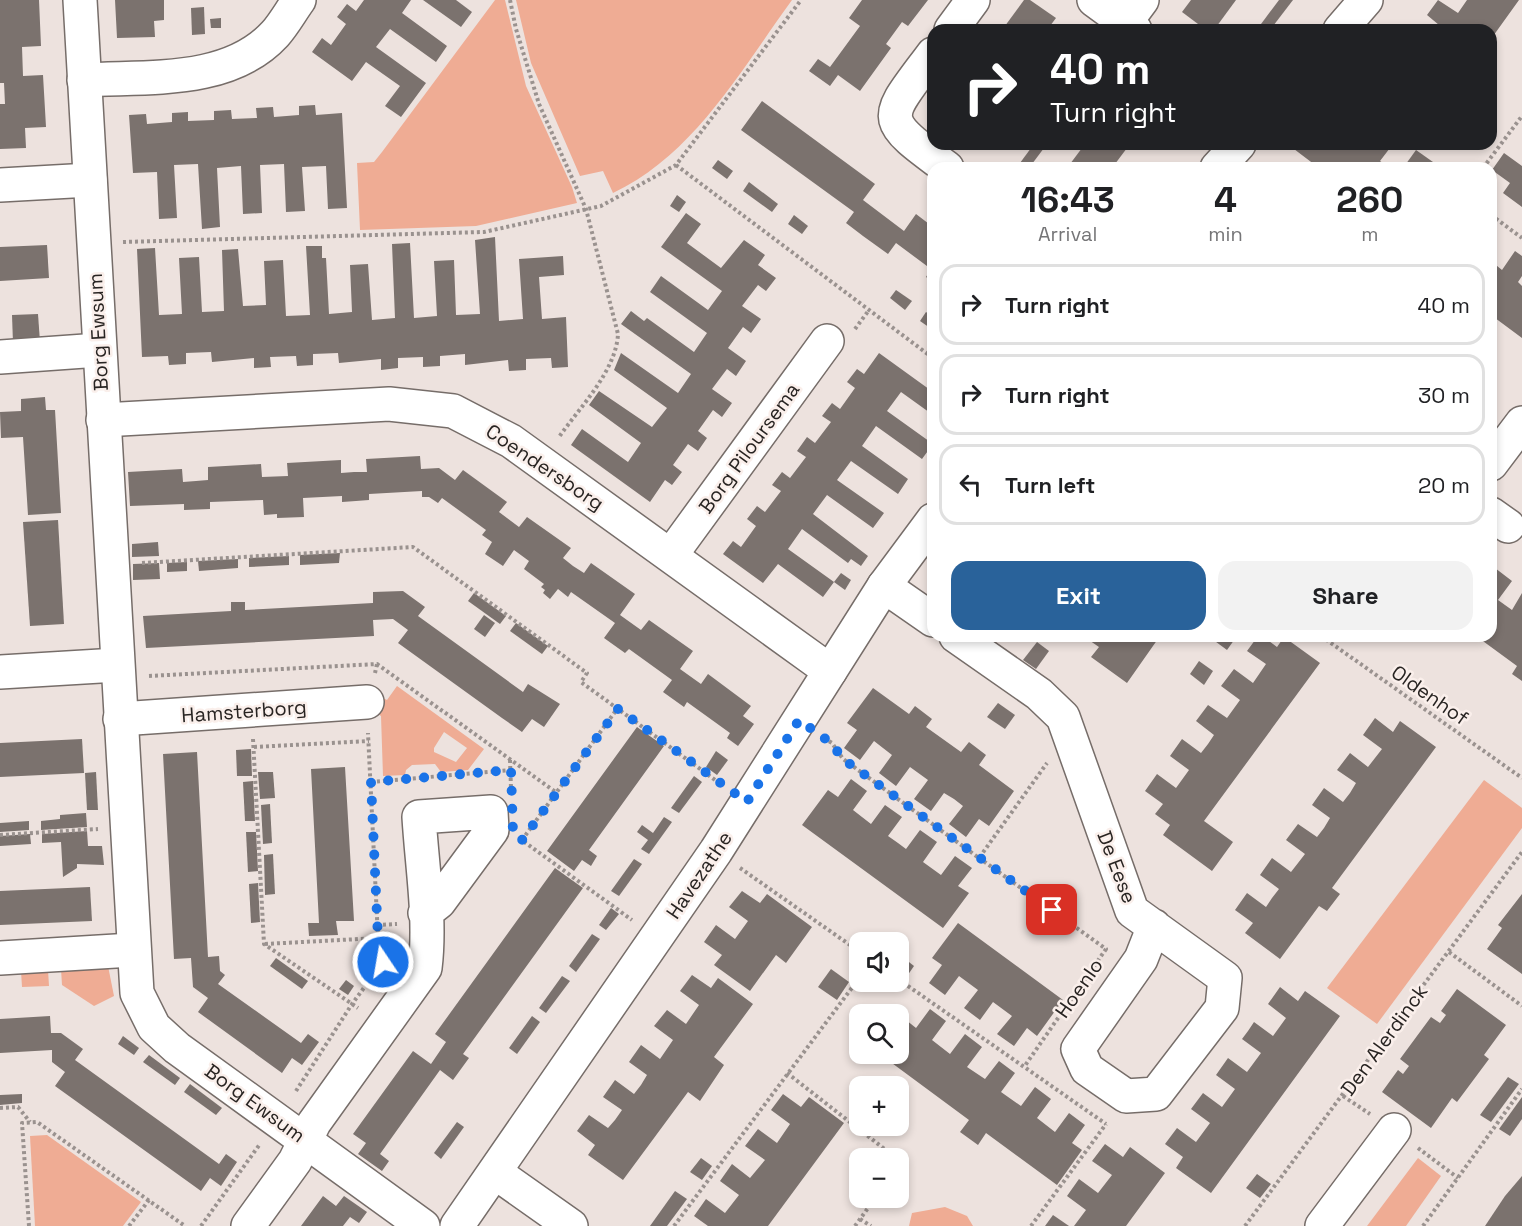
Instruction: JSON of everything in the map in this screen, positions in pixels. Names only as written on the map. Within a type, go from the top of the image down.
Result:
[{"type":"street","name":"Borg Ewsum","points":[[80,0],[132,950],[137,993],[154,1027],[177,1048],[423,1226]]},
{"type":"street","points":[[84,80],[204,73],[223,67],[250,53],[274,34],[299,0]]},
{"type":"street","points":[[955,24],[973,0]]},
{"type":"street","points":[[1094,0],[1134,18]]},
{"type":"street","points":[[1345,24],[1366,0]]},
{"type":"street","points":[[927,62],[901,97],[894,113],[897,127],[908,139],[939,162]]},
{"type":"street","points":[[1222,162],[1234,150]]},
{"type":"street","points":[[0,185],[90,180]]},
{"type":"street","name":"Borg Piloursema","points":[[671,555],[827,341]]},
{"type":"street","points":[[0,357],[99,350]]},
{"type":"street","name":"Coendersborg","points":[[103,420],[389,404],[453,411],[483,424],[541,462],[830,671]]},
{"type":"street","points":[[1497,456],[1522,423]]},
{"type":"street","name":"Havezathe","points":[[457,1226],[496,1173],[716,851],[884,586],[927,528]]},
{"type":"street","points":[[884,586],[927,616]]},
{"type":"street","name":"De Eese","points":[[965,642],[1039,694],[1063,717],[1132,910],[1225,978],[1222,1008],[1156,1094],[1125,1096]]},
{"type":"street","points":[[0,672],[117,665]]},
{"type":"street","name":"Hamsterborg","points":[[120,719],[367,702]]},
{"type":"street","points":[[248,1226],[296,1161],[314,1123],[425,968],[428,948],[425,913]]},
{"type":"street","name":"Hoenlo","points":[[1125,1096],[1087,1069],[1078,1049],[1141,959],[1154,926]]},
{"type":"street","points":[[0,958],[132,950]]},
{"type":"street","points":[[1322,1226],[1394,1130]]},
{"type":"street","points":[[496,1173],[571,1226]]},
{"type":"path","points":[[510,0],[516,29],[539,104],[586,209],[618,334],[617,347],[608,368],[541,462]]},
{"type":"path","points":[[93,243],[484,232],[601,206],[676,165],[801,0]]},
{"type":"path","points":[[1497,149],[1522,116]]},
{"type":"path","points":[[676,165],[927,353]]},
{"type":"path","points":[[1497,219],[1522,238]]},
{"type":"path","points":[[112,565],[413,547],[587,673],[581,682],[747,802]]},
{"type":"path","name":"Oldenhof","points":[[1329,642],[1522,778]]},
{"type":"path","points":[[201,1226],[278,1120],[352,1004],[383,962],[378,938],[367,702],[377,664]]},
{"type":"path","points":[[522,840],[618,709]]},
{"type":"path","points":[[252,711],[264,944]]},
{"type":"path","points":[[799,720],[831,743],[843,759],[979,858],[1056,750],[1070,737]]},
{"type":"path","points":[[254,747],[369,741]]},
{"type":"path","points":[[510,759],[511,791]]},
{"type":"path","points":[[371,782],[511,770]]},
{"type":"path","points":[[0,835],[126,827]]},
{"type":"path","points":[[513,833],[657,938]]},
{"type":"path","points":[[716,851],[849,944]]},
{"type":"path","name":"Den Alerdinck","points":[[1245,1226],[1522,852]]},
{"type":"path","name":"Hoenlo","points":[[979,858],[1106,949],[1024,1067]]},
{"type":"path","points":[[264,944],[378,938]]},
{"type":"path","points":[[264,944],[383,1026]]},
{"type":"path","points":[[1449,952],[1522,1006]]},
{"type":"path","points":[[909,987],[1106,1124]]},
{"type":"path","points":[[674,1226],[849,991]]},
{"type":"path","points":[[787,1073],[883,1148]]},
{"type":"path","points":[[1423,1226],[1522,1089]]},
{"type":"path","points":[[1031,1226],[1125,1096]]},
{"type":"path","points":[[0,1108],[18,1107],[30,1122]]},
{"type":"path","points":[[29,1226],[22,1123],[30,1122],[37,1122],[51,1129],[185,1226]]},
{"type":"path","points":[[129,1226],[149,1200]]},
{"type":"path","points":[[855,1226],[868,1208]]},
{"type":"path","points":[[860,1219],[871,1226]]},
{"type":"shaded area","points":[[495,0],[505,0],[526,86],[572,187],[577,203],[476,226],[360,230],[357,163],[374,162]]},
{"type":"shaded area","points":[[516,0],[792,0],[734,82],[692,134],[642,177],[613,193],[603,171],[580,176],[531,63]]},
{"type":"shaded area","points":[[397,686],[484,749],[468,770],[441,772],[435,764],[412,765],[406,770],[405,775],[383,776],[381,716],[374,711],[381,697],[387,700]],"holes":[[[444,732],[467,748],[456,762],[434,752]]]},
{"type":"shaded area","points":[[1484,780],[1522,808],[1522,828],[1377,1024],[1327,988]]},
{"type":"shaded area","points":[[108,966],[114,996],[94,1006],[62,985],[61,969]]},
{"type":"shaded area","points":[[48,970],[49,986],[22,987],[21,971]]},
{"type":"shaded area","points":[[47,1135],[141,1202],[123,1226],[35,1226],[30,1136]]},
{"type":"shaded area","points":[[1418,1158],[1441,1176],[1406,1226],[1367,1226]]},
{"type":"shaded area","points":[[945,1207],[967,1216],[973,1226],[909,1226],[912,1213]]},
{"type":"building","points":[[0,0],[39,0],[41,46],[22,47],[23,76],[43,75],[46,127],[25,128],[26,148],[0,149],[0,104],[5,104],[4,83],[0,83]]},
{"type":"building","points":[[115,0],[164,0],[164,20],[154,21],[155,37],[117,38]]},
{"type":"building","points":[[364,0],[411,0],[402,13],[447,46],[436,62],[390,29],[376,47],[426,83],[401,117],[385,106],[400,86],[366,62],[352,81],[312,52],[322,38],[331,45],[346,24],[337,17],[347,4],[356,11]]},
{"type":"building","points":[[423,0],[456,0],[472,12],[461,27]]},
{"type":"building","points":[[862,0],[928,0],[908,26],[902,22],[886,44],[891,48],[860,91],[838,75],[830,86],[809,71],[818,59],[830,67],[860,26],[849,18]]},
{"type":"building","points":[[1024,0],[1030,0],[1056,18],[1052,24],[1006,24]]},
{"type":"building","points":[[1191,0],[1236,0],[1218,24],[1198,24],[1182,12]]},
{"type":"building","points":[[1279,0],[1293,0],[1275,24],[1261,24]]},
{"type":"building","points":[[1438,0],[1458,13],[1467,0],[1519,0],[1497,31],[1497,24],[1438,24],[1427,15]]},
{"type":"building","points":[[204,7],[205,34],[192,35],[191,8]]},
{"type":"building","points":[[221,18],[221,28],[211,28],[210,19]]},
{"type":"building","points":[[762,101],[875,184],[863,200],[904,231],[916,214],[927,222],[927,266],[896,243],[888,254],[863,236],[846,223],[854,212],[741,130]]},
{"type":"building","points":[[315,105],[316,115],[342,113],[347,208],[328,209],[326,166],[302,167],[305,211],[286,212],[284,164],[260,165],[262,213],[243,214],[241,166],[217,168],[220,227],[202,229],[198,164],[174,165],[177,218],[159,219],[157,172],[133,173],[129,115],[146,114],[147,124],[172,122],[172,113],[188,112],[188,121],[214,120],[214,111],[231,110],[232,119],[257,118],[256,108],[273,107],[274,117],[299,115],[299,106]]},
{"type":"building","points":[[1030,150],[1042,150],[1034,162],[1021,162]]},
{"type":"building","points":[[1080,150],[1126,150],[1116,162],[1072,162]]},
{"type":"building","points":[[1295,150],[1388,150],[1381,162],[1311,162]]},
{"type":"building","points":[[1416,150],[1433,162],[1407,162]]},
{"type":"building","points":[[1504,153],[1522,166],[1522,207],[1503,193],[1510,183],[1497,174],[1497,163]]},
{"type":"building","points":[[718,160],[733,171],[727,179],[712,168]]},
{"type":"building","points":[[749,182],[778,204],[772,212],[743,191]]},
{"type":"building","points":[[677,195],[686,202],[679,212],[670,206]]},
{"type":"building","points":[[686,213],[701,224],[687,243],[721,268],[744,240],[765,255],[758,265],[776,278],[766,291],[758,285],[742,306],[761,319],[751,333],[743,327],[728,348],[746,361],[736,376],[727,369],[712,389],[732,403],[722,417],[713,410],[698,431],[707,438],[698,451],[688,444],[673,465],[682,472],[672,485],[665,480],[650,502],[571,445],[582,429],[628,462],[641,443],[589,405],[599,391],[652,427],[667,408],[614,370],[621,353],[678,393],[691,374],[621,324],[631,311],[644,321],[647,318],[694,352],[707,333],[650,292],[661,276],[708,310],[722,291],[661,247]]},
{"type":"building","points":[[794,215],[808,226],[802,234],[788,224]]},
{"type":"building","points":[[495,237],[499,321],[523,319],[519,259],[563,256],[564,275],[539,277],[542,319],[566,317],[568,367],[552,368],[551,358],[526,359],[526,370],[509,371],[508,360],[465,365],[465,354],[440,356],[440,366],[423,367],[423,357],[398,358],[398,368],[381,370],[381,359],[339,363],[338,353],[313,354],[313,365],[297,366],[296,356],[270,357],[271,367],[254,368],[254,358],[212,362],[211,352],[186,353],[186,364],[169,365],[168,356],[142,357],[137,249],[155,248],[159,315],[182,314],[179,258],[199,257],[202,312],[224,311],[222,250],[238,249],[243,306],[266,305],[264,261],[283,260],[286,316],[310,315],[306,246],[322,246],[322,258],[326,258],[329,314],[352,312],[350,265],[368,264],[372,320],[395,318],[392,244],[410,243],[414,318],[437,316],[434,261],[454,260],[456,315],[480,314],[475,240]]},
{"type":"building","points":[[47,245],[49,278],[0,281],[0,247]]},
{"type":"building","points":[[1515,251],[1522,256],[1522,276],[1518,282],[1522,286],[1522,338],[1497,319],[1497,266],[1502,270]]},
{"type":"building","points":[[896,290],[912,301],[905,310],[890,298]]},
{"type":"building","points":[[926,312],[927,313],[927,326],[920,321]]},
{"type":"building","points":[[38,314],[40,342],[13,343],[12,315]]},
{"type":"building","points":[[879,353],[927,388],[927,411],[901,392],[887,411],[927,440],[927,452],[922,459],[876,426],[862,446],[908,479],[898,494],[851,461],[837,480],[884,513],[873,528],[827,495],[813,514],[868,556],[861,566],[851,559],[848,563],[802,529],[788,549],[834,582],[823,597],[778,564],[763,583],[723,554],[733,541],[741,547],[756,526],[747,519],[757,506],[765,512],[781,491],[772,485],[782,472],[790,478],[806,457],[797,451],[807,437],[815,443],[831,422],[822,416],[832,403],[840,409],[855,388],[847,382],[857,369],[864,374]]},
{"type":"building","points":[[45,397],[46,410],[55,410],[61,513],[28,515],[23,437],[1,438],[0,412],[21,411],[21,399]]},
{"type":"building","points":[[420,456],[421,469],[439,468],[455,480],[463,470],[507,502],[499,512],[519,527],[527,517],[571,548],[563,558],[573,566],[584,573],[591,563],[635,594],[620,615],[641,630],[649,620],[693,651],[680,669],[701,684],[708,674],[751,706],[743,716],[754,724],[738,746],[727,738],[730,733],[687,702],[684,707],[663,692],[672,680],[629,649],[625,653],[604,638],[615,623],[571,592],[568,597],[558,589],[550,599],[543,593],[545,590],[541,587],[544,584],[524,569],[529,561],[514,550],[503,566],[485,554],[492,542],[482,535],[486,530],[442,498],[438,503],[429,497],[422,497],[422,491],[369,494],[369,500],[342,502],[342,496],[303,498],[304,517],[277,518],[277,514],[264,515],[263,500],[210,502],[210,509],[184,510],[184,504],[130,506],[128,472],[182,469],[183,482],[208,480],[208,467],[261,464],[262,477],[288,476],[287,463],[341,460],[341,473],[367,472],[366,459]]},
{"type":"building","points":[[58,520],[64,624],[30,626],[23,522]]},
{"type":"building","points":[[158,542],[159,556],[132,557],[132,544]]},
{"type":"building","points":[[340,553],[339,563],[300,565],[300,555]]},
{"type":"building","points":[[289,556],[289,565],[249,567],[249,558]]},
{"type":"building","points":[[238,559],[238,568],[199,571],[198,561]]},
{"type":"building","points":[[187,562],[187,571],[167,572],[167,563]]},
{"type":"building","points":[[159,563],[160,579],[133,580],[133,564]]},
{"type":"building","points":[[1497,570],[1512,581],[1498,600],[1512,610],[1522,593],[1522,681],[1512,674],[1517,666],[1484,642],[1497,642]]},
{"type":"building","points":[[841,573],[851,580],[845,590],[834,582]]},
{"type":"building","points":[[403,591],[425,607],[418,616],[523,692],[528,684],[560,704],[544,727],[532,719],[522,732],[502,718],[398,643],[408,630],[393,619],[373,620],[374,636],[146,648],[143,616],[231,611],[231,602],[245,602],[245,610],[373,603],[373,592]]},
{"type":"building","points":[[474,593],[506,616],[500,624],[468,601]]},
{"type":"building","points":[[484,615],[495,623],[485,637],[474,629]]},
{"type":"building","points":[[516,623],[548,646],[542,654],[510,631]]},
{"type":"building","points":[[1037,642],[1049,651],[1036,669],[1023,660]]},
{"type":"building","points":[[1092,642],[1156,642],[1127,683],[1091,657],[1099,647]]},
{"type":"building","points":[[1216,642],[1233,642],[1227,650]]},
{"type":"building","points":[[1254,642],[1270,642],[1277,647],[1280,642],[1291,642],[1320,663],[1204,821],[1233,842],[1212,871],[1163,835],[1170,825],[1155,814],[1163,804],[1145,791],[1157,774],[1176,788],[1189,770],[1170,756],[1182,739],[1201,753],[1208,744],[1214,735],[1196,721],[1208,705],[1227,718],[1240,700],[1221,686],[1234,669],[1253,683],[1266,664],[1247,651]]},
{"type":"building","points":[[1199,661],[1213,671],[1204,685],[1190,674]]},
{"type":"building","points":[[873,688],[909,714],[915,706],[932,719],[926,727],[961,752],[969,742],[986,755],[979,765],[1014,791],[989,826],[979,819],[966,837],[949,824],[963,806],[954,799],[944,793],[931,811],[914,799],[928,780],[910,767],[896,786],[879,773],[892,755],[874,741],[860,760],[844,748],[857,730],[847,723]]},
{"type":"building","points":[[998,703],[1015,715],[1005,729],[987,717]]},
{"type":"building","points":[[1375,718],[1393,732],[1400,721],[1436,747],[1332,888],[1340,894],[1327,911],[1319,906],[1280,959],[1245,933],[1253,923],[1235,910],[1247,893],[1266,907],[1279,889],[1260,875],[1272,858],[1291,872],[1305,854],[1286,840],[1298,824],[1317,837],[1324,828],[1330,818],[1312,805],[1324,788],[1343,802],[1350,793],[1356,783],[1337,770],[1350,753],[1368,767],[1382,749],[1363,735]]},
{"type":"building","points":[[637,727],[664,746],[589,850],[597,856],[591,866],[582,860],[574,871],[547,851]]},
{"type":"building","points":[[82,739],[84,773],[0,777],[0,743]]},
{"type":"building","points":[[251,749],[252,776],[237,776],[236,750]]},
{"type":"building","points":[[716,751],[728,760],[717,775],[706,767]]},
{"type":"building","points":[[197,752],[208,957],[219,956],[220,971],[225,975],[218,984],[301,1043],[308,1034],[319,1042],[302,1065],[292,1058],[282,1073],[198,1012],[208,998],[193,987],[191,958],[174,959],[163,754]]},
{"type":"building","points":[[345,767],[354,921],[336,921],[338,935],[309,936],[308,923],[319,923],[311,769]]},
{"type":"building","points":[[96,772],[98,810],[87,810],[85,773]]},
{"type":"building","points":[[258,772],[273,772],[275,798],[260,799]]},
{"type":"building","points":[[694,776],[702,782],[679,813],[671,808]]},
{"type":"building","points":[[851,779],[867,791],[853,810],[871,824],[885,805],[902,817],[888,836],[906,849],[920,830],[937,842],[923,862],[941,875],[955,856],[972,868],[958,886],[969,893],[943,928],[802,825],[828,790],[838,797]]},
{"type":"building","points":[[253,781],[255,821],[245,821],[243,782]]},
{"type":"building","points":[[270,804],[272,843],[263,844],[261,805]]},
{"type":"building","points":[[86,813],[87,827],[41,830],[41,821],[60,819],[60,815]]},
{"type":"building","points":[[664,817],[672,822],[649,854],[641,849],[648,840],[637,832],[642,825],[653,833]]},
{"type":"building","points":[[29,821],[29,830],[0,832],[0,823]]},
{"type":"building","points":[[87,831],[88,846],[102,846],[104,865],[77,864],[77,868],[63,877],[61,842],[42,843],[42,834]]},
{"type":"building","points":[[246,832],[256,832],[258,871],[248,872]]},
{"type":"building","points":[[30,834],[31,844],[0,846],[0,836]]},
{"type":"building","points":[[273,854],[275,894],[265,895],[264,855]]},
{"type":"building","points":[[634,859],[642,864],[619,896],[611,891]]},
{"type":"building","points":[[555,868],[583,888],[463,1054],[469,1058],[453,1080],[440,1070],[380,1154],[389,1161],[382,1171],[358,1154],[366,1143],[353,1134],[413,1051],[431,1064],[446,1042],[435,1034]]},
{"type":"building","points":[[258,883],[260,922],[251,923],[249,884]]},
{"type":"building","points":[[90,887],[92,921],[0,925],[0,891]]},
{"type":"building","points":[[742,891],[760,903],[767,894],[812,927],[786,963],[776,955],[750,991],[714,965],[722,955],[704,942],[716,925],[735,939],[748,921],[729,907]]},
{"type":"building","points":[[1522,894],[1522,974],[1487,949],[1502,928],[1498,925]]},
{"type":"building","points":[[611,908],[619,914],[606,930],[599,925]]},
{"type":"building","points":[[958,923],[1063,1000],[1037,1036],[1027,1028],[1014,1046],[997,1034],[1012,1016],[993,1002],[980,1020],[964,1008],[978,990],[959,976],[945,995],[929,983],[942,965],[932,958]]},
{"type":"building","points":[[592,934],[600,939],[576,972],[569,966]]},
{"type":"building","points":[[276,958],[308,981],[302,989],[270,966]]},
{"type":"building","points":[[909,962],[914,966],[909,973]]},
{"type":"building","points":[[831,969],[849,982],[837,1000],[818,987]]},
{"type":"building","points":[[692,975],[711,988],[718,978],[753,1004],[714,1057],[724,1065],[700,1101],[688,1092],[623,1180],[588,1155],[595,1145],[577,1131],[589,1115],[608,1128],[615,1120],[622,1110],[603,1097],[615,1080],[634,1094],[641,1085],[647,1075],[629,1062],[641,1045],[660,1059],[673,1040],[654,1026],[667,1010],[686,1024],[699,1005],[680,991]]},
{"type":"building","points":[[562,976],[570,981],[546,1013],[539,1008]]},
{"type":"building","points":[[346,980],[354,986],[348,995],[339,989]]},
{"type":"building","points":[[1280,987],[1298,1001],[1305,991],[1340,1016],[1211,1193],[1176,1168],[1183,1157],[1165,1144],[1177,1128],[1196,1142],[1210,1123],[1191,1109],[1203,1093],[1222,1107],[1235,1089],[1216,1075],[1228,1058],[1247,1072],[1261,1053],[1242,1039],[1254,1022],[1273,1036],[1286,1018],[1268,1004]]},
{"type":"building","points":[[1457,989],[1506,1025],[1484,1055],[1489,1059],[1457,1102],[1452,1098],[1431,1128],[1382,1092],[1398,1070],[1403,1074],[1409,1066],[1400,1059],[1431,1017],[1440,1023],[1446,1015],[1441,1011]]},
{"type":"building","points":[[930,1009],[946,1021],[932,1040],[950,1054],[965,1034],[982,1047],[967,1067],[985,1079],[999,1061],[1015,1073],[1001,1092],[1021,1106],[1035,1087],[1051,1099],[1037,1118],[1055,1132],[1069,1113],[1085,1125],[1072,1143],[1082,1150],[1057,1185],[986,1133],[978,1145],[960,1132],[969,1120],[893,1064],[909,1064],[909,1022],[916,1028]]},
{"type":"building","points":[[50,1016],[51,1033],[61,1033],[83,1049],[75,1060],[219,1164],[226,1154],[237,1162],[221,1186],[210,1178],[201,1191],[55,1086],[65,1072],[52,1062],[52,1050],[0,1053],[0,1019]]},
{"type":"building","points":[[532,1016],[540,1022],[517,1054],[509,1048]]},
{"type":"building","points":[[123,1036],[139,1048],[134,1055],[118,1044]]},
{"type":"building","points":[[149,1055],[180,1078],[175,1085],[143,1062]]},
{"type":"building","points":[[1508,1077],[1519,1084],[1491,1122],[1480,1115]]},
{"type":"building","points":[[190,1084],[222,1108],[216,1115],[184,1092]]},
{"type":"building","points":[[22,1094],[22,1103],[0,1105],[0,1095]]},
{"type":"building","points":[[783,1094],[801,1107],[809,1097],[844,1123],[768,1226],[708,1226],[694,1216],[706,1199],[725,1213],[739,1195],[720,1181],[732,1164],[750,1178],[765,1160],[745,1146],[758,1129],[777,1143],[790,1124],[771,1110]]},
{"type":"building","points":[[1522,1097],[1522,1119],[1510,1136],[1499,1129]]},
{"type":"building","points":[[457,1122],[464,1127],[441,1159],[434,1153]]},
{"type":"building","points":[[1105,1144],[1123,1157],[1130,1147],[1165,1173],[1126,1226],[1074,1226],[1086,1210],[1067,1196],[1079,1179],[1098,1193],[1112,1175],[1092,1161]]},
{"type":"building","points":[[701,1158],[712,1166],[702,1180],[690,1172]]},
{"type":"building","points":[[1257,1174],[1271,1184],[1260,1198],[1246,1188]]},
{"type":"building","points":[[1522,1176],[1522,1226],[1485,1226],[1505,1196]]},
{"type":"building","points":[[675,1191],[687,1199],[667,1226],[650,1226]]},
{"type":"building","points":[[323,1196],[336,1206],[344,1196],[367,1212],[359,1223],[350,1217],[343,1226],[301,1226]]},
{"type":"building","points":[[1053,1215],[1069,1226],[1045,1226]]},
{"type":"route","points":[[383,962],[378,938],[371,782],[511,770],[513,833],[522,840],[618,709],[747,802],[799,720],[831,743],[843,759],[1052,910]]}]
